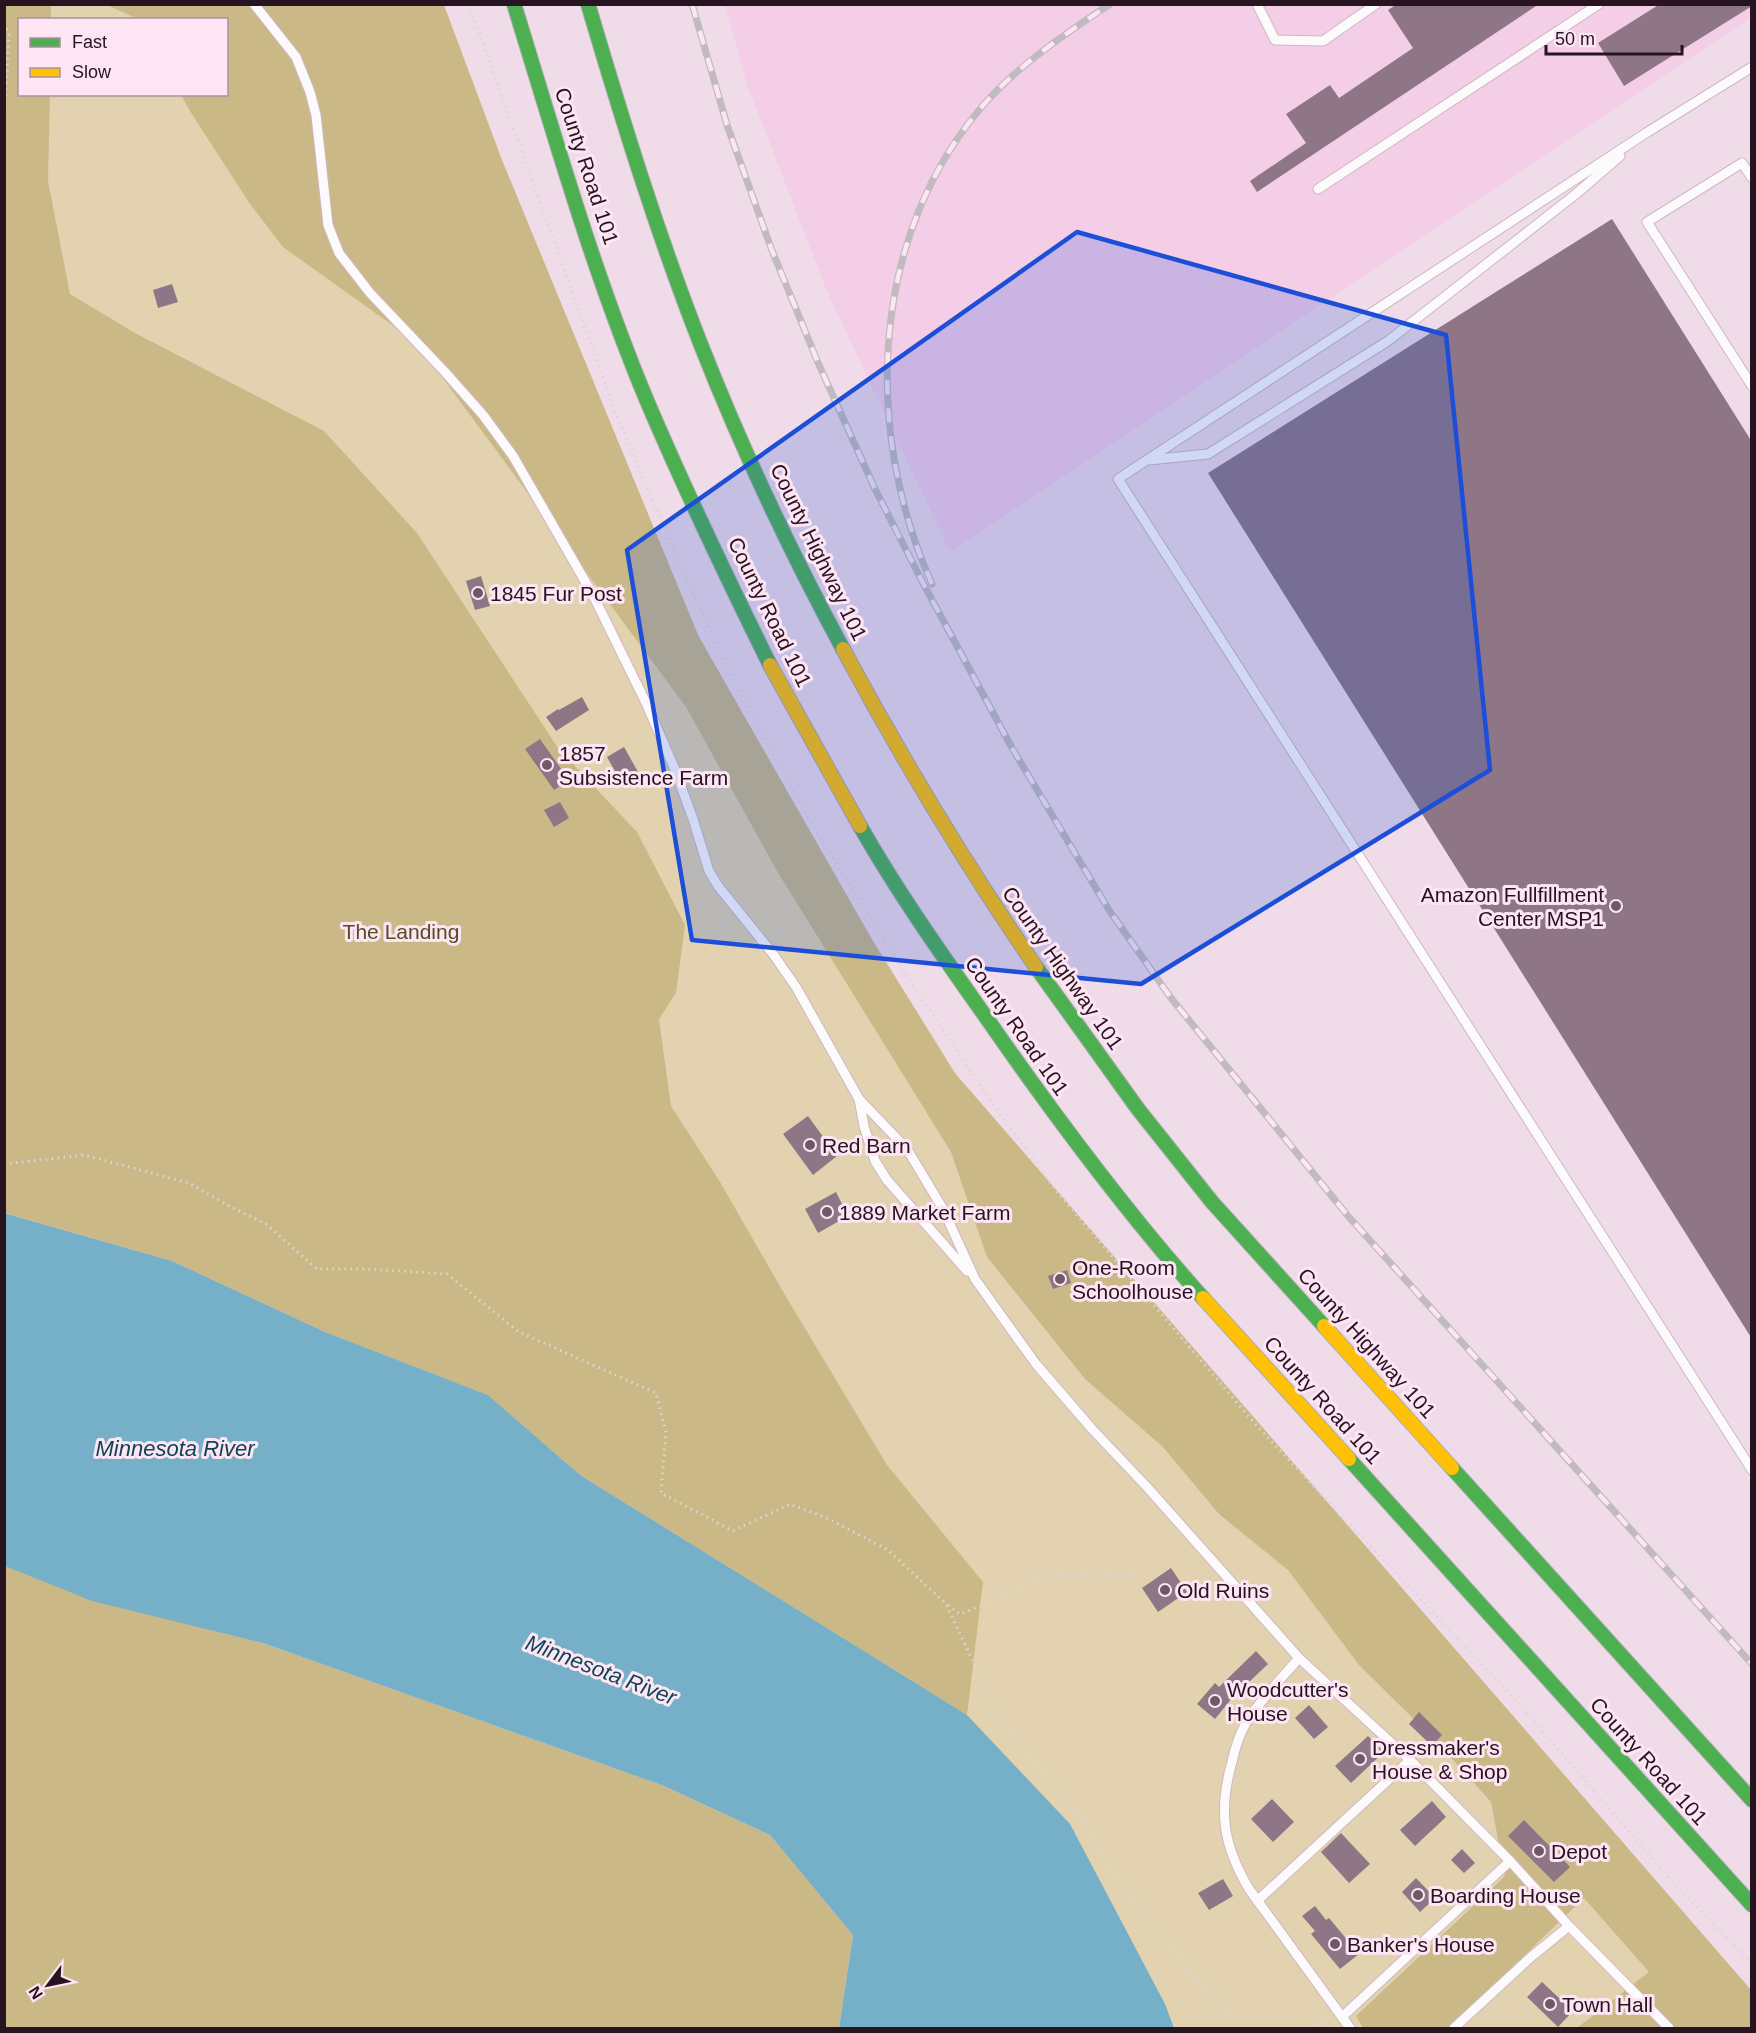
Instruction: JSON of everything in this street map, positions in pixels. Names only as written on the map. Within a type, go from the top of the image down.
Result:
[{"type":"main road","name":"County Road 101","points":[[514,4],[570,188],[616,320],[647,400],[733,590],[781,686],[869,840],[920,922],[1041,1097],[1173,1263],[1752,1905]]},
{"type":"main road","name":"County Highway 101","points":[[588,4],[639,175],[675,277],[721,394],[758,477],[810,584],[884,724],[954,844],[1002,919],[1077,1028],[1220,1211],[1752,1800]]},
{"type":"lane","points":[[1257,4],[1275,40],[1323,41],[1376,4]]},
{"type":"lane","points":[[1318,189],[1599,4]]},
{"type":"lane","points":[[253,6],[296,57],[310,92],[316,115],[328,225],[339,253],[370,293],[483,415],[513,456],[593,595],[646,703],[674,767],[709,871],[796,987],[859,1099],[913,1157],[943,1209],[975,1279]]},
{"type":"lane","points":[[1752,67],[1646,133],[1118,479],[1752,1470]]},
{"type":"lane","points":[[1148,460],[1208,454],[1388,341],[1576,194],[1646,133]]},
{"type":"lane","points":[[1752,178],[1742,163],[1647,222],[1752,386]]},
{"type":"lane","points":[[859,1099],[864,1126],[875,1161],[887,1179],[975,1279],[1036,1364],[1092,1429],[1147,1487],[1299,1658],[1410,1760],[1669,2028]]},
{"type":"lane","points":[[1299,1658],[1247,1721],[1239,1737],[1224,1793],[1225,1829],[1237,1869],[1257,1901],[1350,2028]]},
{"type":"lane","points":[[1257,1901],[1410,1760]]},
{"type":"lane","points":[[1342,2017],[1510,1861]]},
{"type":"lane","points":[[1454,2028],[1531,1957],[1569,1926]]},
{"type":"path","points":[[4,23],[9,34],[4,120]]},
{"type":"path","points":[[4,1164],[84,1155],[189,1183],[266,1224],[317,1269],[368,1269],[447,1274],[519,1332],[656,1393],[666,1433],[661,1493],[733,1531],[790,1504],[829,1519],[888,1550],[946,1604],[960,1614],[983,1605],[1045,1573],[1136,1574]]},
{"type":"path","points":[[946,1604],[1001,1721],[1080,1817],[1111,1871],[1189,1971],[1241,2028]]},
{"type":"path","points":[[1309,2028],[1342,2017]]},
{"type":"highlighted area","points":[[1077,232],[1446,335],[1490,770],[1141,984],[692,940],[627,550]]},
{"type":"shaded area","points":[[1751,4],[1752,17],[950,552],[827,291],[747,84],[725,5]]},
{"type":"green space","name":"The Landing","points":[[4,5],[437,5],[731,714],[958,1077],[1751,1990],[1751,2028],[1169,2028],[716,1559],[580,1475],[325,1332],[172,1261],[5,1213]]},
{"type":"green space","points":[[4,5],[51,5],[51,18],[18,18],[18,96],[50,96],[48,181],[70,294],[135,333],[324,431],[417,533],[558,748],[637,832],[685,925],[676,993],[659,1019],[671,1106],[720,1182],[887,1465],[983,1582],[967,1715],[580,1475],[488,1395],[325,1332],[172,1261],[5,1213]]},
{"type":"green space","points":[[107,5],[444,5],[502,160],[698,635],[873,941],[954,1072],[1751,1990],[1751,2028],[1577,2028],[1649,1972],[1584,1898],[1449,2028],[1363,2028],[1356,2016],[1505,1876],[1491,1802],[1436,1741],[1359,1665],[1288,1570],[1219,1514],[1163,1447],[1085,1379],[987,1257],[951,1152],[777,871],[686,707],[416,342],[283,247],[250,204],[190,111],[182,96],[228,96],[228,18],[136,18]]},
{"type":"green space","points":[[5,1553],[664,1786],[770,1835],[853,1935],[839,2028],[5,2028]]},
{"type":"water","name":"Minnesota River","points":[[4,1213],[172,1261],[325,1332],[488,1395],[580,1475],[967,1715],[1070,1824],[1165,2004],[1174,2028],[839,2028],[853,1935],[770,1835],[664,1786],[263,1643],[92,1601],[5,1566]]},
{"type":"building","points":[[1397,4],[1539,4],[1257,192],[1250,181],[1306,143],[1286,114],[1330,85],[1339,98],[1413,48],[1388,10]]},
{"type":"building","points":[[1660,4],[1752,4],[1752,6],[1624,86],[1598,43]]},
{"type":"building","name":"Amazon Fullfillment Center MSP1","points":[[1612,219],[1752,442],[1752,1339],[1208,473]]},
{"type":"building","points":[[172,284],[178,302],[158,308],[153,290]]},
{"type":"building","name":"1845 Fur Post","points":[[481,576],[490,606],[475,610],[466,581]]},
{"type":"building","points":[[582,697],[589,710],[556,731],[546,717]]},
{"type":"building","name":"1857 Subsistence Farm","points":[[540,739],[569,780],[554,790],[525,749]]},
{"type":"building","points":[[624,747],[638,772],[621,782],[607,757]]},
{"type":"building","points":[[560,802],[569,818],[554,827],[544,810]]},
{"type":"building","name":"Red Barn","points":[[808,1116],[837,1156],[813,1175],[783,1134]]},
{"type":"building","name":"1889 Market Farm","points":[[836,1192],[848,1216],[818,1233],[805,1209]]},
{"type":"building","name":"One-Room Schoolhouse","points":[[1067,1270],[1071,1283],[1053,1289],[1048,1276]]},
{"type":"building","name":"Old Ruins","points":[[1171,1568],[1187,1592],[1158,1612],[1142,1588]]},
{"type":"building","points":[[1256,1651],[1268,1664],[1248,1683],[1246,1681],[1215,1719],[1197,1704],[1215,1683],[1219,1687]]},
{"type":"building","points":[[1309,1705],[1328,1727],[1314,1739],[1295,1718]]},
{"type":"building","points":[[1419,1712],[1442,1735],[1432,1746],[1409,1724]]},
{"type":"building","name":"Dressmaker's House & Shop","points":[[1368,1736],[1384,1752],[1351,1783],[1335,1766]]},
{"type":"building","points":[[1272,1799],[1294,1822],[1273,1842],[1251,1819]]},
{"type":"building","points":[[1432,1801],[1446,1817],[1415,1846],[1400,1830]]},
{"type":"building","name":"Depot","points":[[1524,1820],[1570,1867],[1554,1882],[1508,1836]]},
{"type":"building","points":[[1341,1833],[1370,1864],[1349,1883],[1321,1852]]},
{"type":"building","points":[[1462,1849],[1475,1863],[1464,1873],[1451,1860]]},
{"type":"building","name":"Boarding House","points":[[1416,1878],[1435,1898],[1420,1912],[1402,1892]]},
{"type":"building","points":[[1223,1879],[1233,1896],[1209,1910],[1198,1893]]},
{"type":"building","name":"Banker's House","points":[[1315,1906],[1326,1920],[1329,1918],[1359,1954],[1340,1969],[1311,1934],[1315,1931],[1302,1916]]},
{"type":"building","name":"Town Hall","points":[[1542,1982],[1573,2011],[1558,2027],[1527,1997]]},
{"type":"railway","points":[[692,4],[727,125],[771,248],[819,365],[875,489],[1012,748],[1109,910],[1171,998],[1348,1216],[1752,1664]]},
{"type":"railway","points":[[932,584],[909,524],[895,462],[888,398],[889,334],[899,271],[919,211],[948,154],[986,102],[1029,61],[1110,4]]},
{"type":"traffic: fast","points":[[514,4],[576,204],[627,352],[691,501],[770,665]]},
{"type":"traffic: fast","points":[[588,4],[641,176],[701,345],[768,499],[843,649]]},
{"type":"traffic: fast","points":[[860,826],[919,921],[1088,1159],[1144,1230],[1203,1298]]},
{"type":"traffic: fast","points":[[1036,967],[1138,1109],[1212,1202],[1324,1326]]},
{"type":"traffic: fast","points":[[1349,1459],[1752,1905]]},
{"type":"traffic: fast","points":[[1452,1468],[1752,1800]]},
{"type":"traffic: slow","points":[[843,649],[935,811],[1036,967]]},
{"type":"traffic: slow","points":[[770,665],[860,826]]},
{"type":"traffic: slow","points":[[1203,1298],[1349,1459]]},
{"type":"traffic: slow","points":[[1324,1326],[1452,1468]]},
{"type":"place","name":"1845 Fur Post","points":[[478,593]]},
{"type":"place","name":"1857 Subsistence Farm","points":[[547,765]]},
{"type":"place","name":"Amazon Fullfillment Center MSP1","points":[[1616,906]]},
{"type":"place","name":"Red Barn","points":[[810,1145]]},
{"type":"place","name":"1889 Market Farm","points":[[827,1212]]},
{"type":"place","name":"One-Room Schoolhouse","points":[[1060,1279]]},
{"type":"place","name":"Old Ruins","points":[[1165,1590]]},
{"type":"place","name":"Woodcutter's House","points":[[1215,1701]]},
{"type":"place","name":"Dressmaker's House & Shop","points":[[1360,1759]]},
{"type":"place","name":"Depot","points":[[1539,1851]]},
{"type":"place","name":"Boarding House","points":[[1418,1895]]},
{"type":"place","name":"Banker's House","points":[[1335,1944]]},
{"type":"place","name":"Town Hall","points":[[1550,2004]]}]
